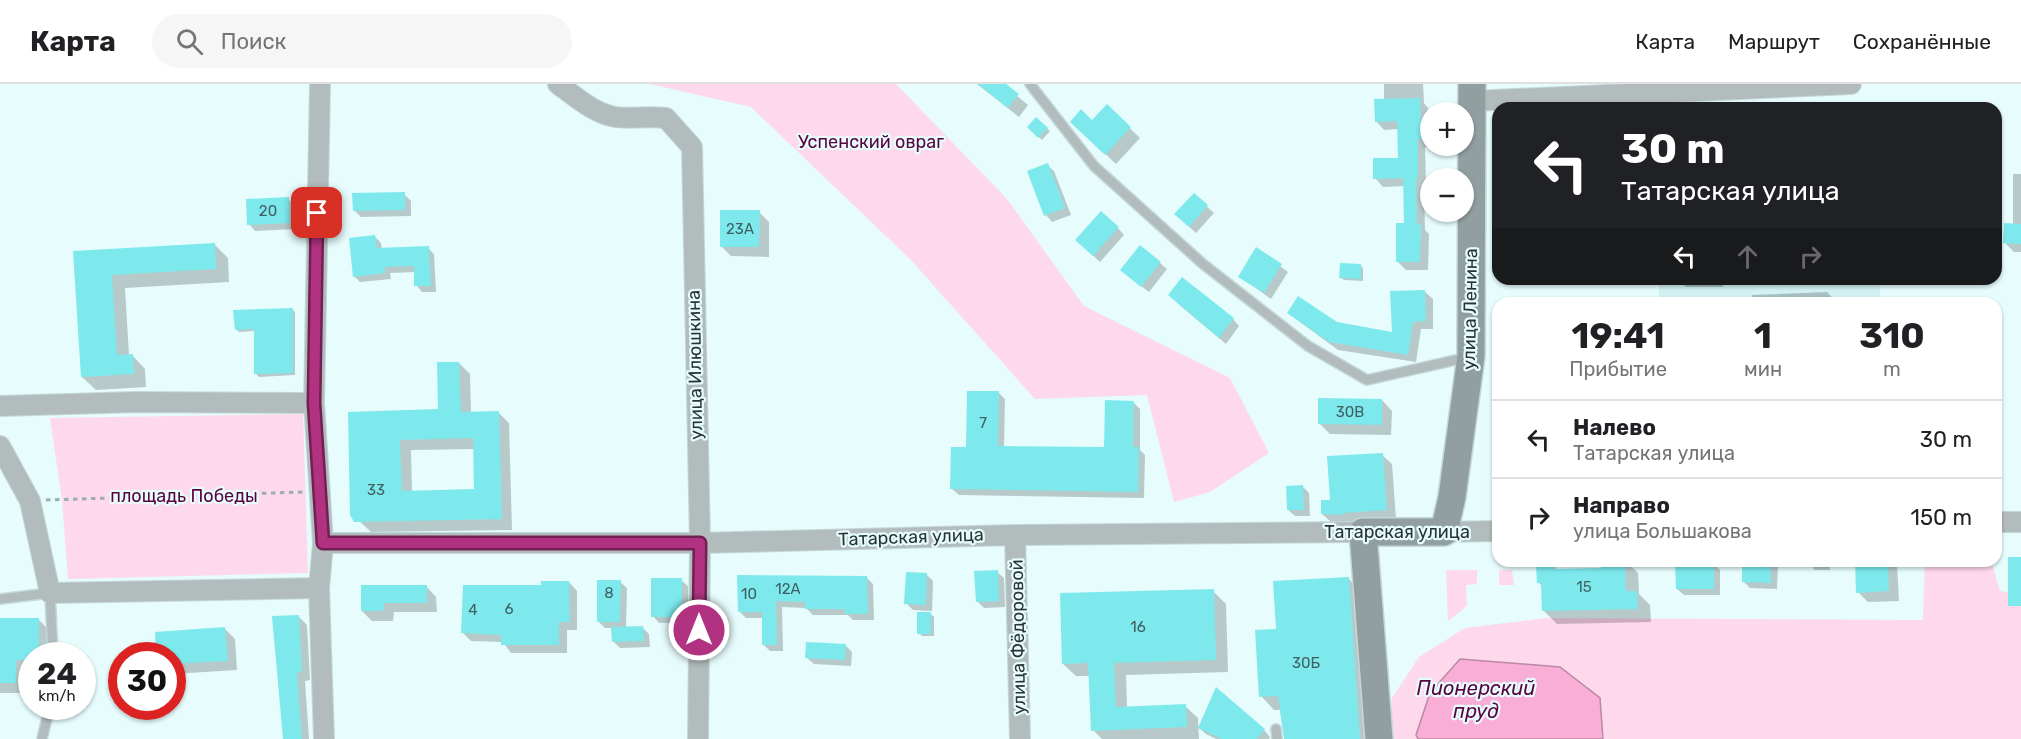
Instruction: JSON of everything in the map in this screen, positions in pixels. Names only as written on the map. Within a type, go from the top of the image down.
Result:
[{"type":"street","points":[[320,84],[314,403],[323,543],[319,588],[324,739]]},
{"type":"street","name":"улица Илюшкина","points":[[558,84],[597,111],[606,114],[616,117],[644,115],[666,118],[692,147],[700,543],[698,739]]},
{"type":"street","points":[[1472,93],[1851,84]]},
{"type":"street","name":"улица Ленина","points":[[1444,532],[1452,497],[1471,356],[1472,93]]},
{"type":"street","points":[[0,406],[137,402],[314,403]]},
{"type":"street","points":[[0,446],[30,501],[50,593],[319,588]]},
{"type":"street","points":[[2002,522],[2021,522]]},
{"type":"street","name":"Татарская улица","points":[[323,543],[700,543],[1015,535],[1492,531]]},
{"type":"street","points":[[1363,532],[1379,739]]},
{"type":"street","name":"улица Фёдоровой","points":[[1015,535],[1020,739]]},
{"type":"lane","points":[[1030,84],[1094,165],[1203,264],[1308,346],[1367,380],[1471,356]]},
{"type":"lane","points":[[0,599],[50,593],[52,642]]},
{"type":"lane","points":[[42,739],[47,720]]},
{"type":"path","points":[[30,501],[321,490]]},
{"type":"shaded area","points":[[1659,285],[1880,285],[1880,297],[1659,297]]},
{"type":"green space","name":"Успенский овраг","points":[[650,84],[896,84],[1007,199],[1084,306],[1230,378],[1269,453],[1210,492],[1174,502],[1147,395],[1035,399],[911,260],[751,107]]},
{"type":"green space","name":"площадь Победы","points":[[303,414],[308,573],[68,579],[62,500],[50,418]]},
{"type":"green space","points":[[1925,567],[1993,567],[2000,591],[2021,595],[2021,739],[1389,739],[1392,698],[1419,657],[1465,628],[1546,618],[1923,620]]},
{"type":"green space","points":[[1446,570],[1477,570],[1477,584],[1466,585],[1467,606],[1448,621]]},
{"type":"green space","points":[[1499,570],[1512,570],[1514,585],[1499,585]]},
{"type":"water","name":"Пионерский пруд","points":[[1460,659],[1560,667],[1600,698],[1603,739],[1418,739],[1416,735],[1430,693]]},
{"type":"building","points":[[978,84],[1006,84],[1019,94],[1008,108]]},
{"type":"building","points":[[1420,98],[1420,139],[1418,139],[1418,178],[1416,178],[1417,224],[1421,224],[1420,262],[1396,262],[1396,223],[1404,223],[1403,178],[1373,179],[1373,158],[1398,158],[1397,121],[1375,122],[1374,99]]},
{"type":"building","points":[[1107,104],[1131,127],[1105,155],[1070,122],[1081,109],[1092,120]]},
{"type":"building","points":[[1036,117],[1048,128],[1038,138],[1027,127]]},
{"type":"building","points":[[1048,163],[1065,208],[1044,216],[1027,171]]},
{"type":"building","points":[[405,192],[405,210],[353,211],[352,193]]},
{"type":"building","points":[[1194,193],[1208,205],[1189,227],[1174,214]]},
{"type":"building","points":[[289,197],[290,223],[247,225],[246,199]]},
{"type":"building","points":[[720,210],[760,210],[759,247],[720,247]]},
{"type":"building","points":[[1101,211],[1119,227],[1093,256],[1075,240]]},
{"type":"building","points":[[2004,223],[2021,224],[2021,244],[2003,243]]},
{"type":"building","points":[[375,235],[377,248],[429,246],[431,286],[414,286],[414,266],[385,267],[385,273],[353,277],[349,238]]},
{"type":"building","points":[[215,243],[216,269],[112,275],[117,355],[133,354],[134,374],[81,377],[73,251]]},
{"type":"building","points":[[1140,245],[1161,262],[1141,287],[1120,270]]},
{"type":"building","points":[[1256,247],[1282,264],[1264,293],[1238,277]]},
{"type":"building","points":[[1340,263],[1361,264],[1361,279],[1339,278]]},
{"type":"building","points":[[1182,277],[1234,318],[1219,338],[1168,295]]},
{"type":"building","points":[[1425,290],[1426,321],[1413,322],[1408,355],[1329,342],[1287,313],[1298,296],[1337,322],[1392,332],[1390,291]]},
{"type":"building","points":[[293,308],[293,373],[254,374],[254,329],[235,330],[233,310]]},
{"type":"building","points":[[437,362],[459,362],[461,412],[499,411],[502,519],[354,522],[350,515],[348,412],[438,409]],"holes":[[[473,438],[474,489],[402,491],[400,440]]]},
{"type":"building","points":[[967,391],[999,391],[998,446],[1104,447],[1105,400],[1134,401],[1133,447],[1139,447],[1138,492],[950,489],[951,447],[966,447]]},
{"type":"building","points":[[1318,398],[1382,399],[1382,425],[1318,424]]},
{"type":"building","points":[[1383,453],[1387,510],[1343,513],[1343,515],[1321,514],[1321,500],[1330,500],[1327,456]]},
{"type":"building","points":[[1303,485],[1304,510],[1287,510],[1286,486]]},
{"type":"building","points":[[2008,557],[2021,557],[2021,606],[2008,606]]},
{"type":"building","points":[[1536,567],[1625,567],[1626,591],[1637,591],[1638,609],[1542,611],[1541,583],[1537,583]]},
{"type":"building","points":[[1675,567],[1714,567],[1714,589],[1676,589]]},
{"type":"building","points":[[1742,567],[1771,567],[1771,583],[1742,582]]},
{"type":"building","points":[[1855,567],[1888,567],[1889,591],[1856,593]]},
{"type":"building","points":[[998,570],[999,601],[976,602],[974,571]]},
{"type":"building","points":[[906,572],[927,573],[926,605],[904,604]]},
{"type":"building","points":[[737,575],[867,576],[868,614],[845,614],[845,609],[805,609],[805,602],[776,601],[777,645],[762,645],[762,612],[738,612]]},
{"type":"building","points":[[1349,577],[1360,739],[1284,739],[1278,696],[1259,697],[1255,630],[1276,629],[1273,581]]},
{"type":"building","points":[[651,578],[682,578],[682,617],[651,617]]},
{"type":"building","points":[[597,580],[621,580],[620,622],[597,622]]},
{"type":"building","points":[[541,581],[569,581],[570,622],[559,622],[559,645],[501,645],[501,635],[461,633],[463,585],[541,585]]},
{"type":"building","points":[[361,585],[427,585],[427,603],[384,603],[383,611],[361,611]]},
{"type":"building","points":[[1214,589],[1216,660],[1114,663],[1116,707],[1186,704],[1187,727],[1091,731],[1088,663],[1062,664],[1060,593]]},
{"type":"building","points":[[917,612],[931,612],[931,634],[917,634]]},
{"type":"building","points":[[299,615],[302,672],[297,672],[302,739],[283,739],[272,616]]},
{"type":"building","points":[[0,618],[39,618],[39,642],[18,642],[16,683],[0,683]]},
{"type":"building","points":[[643,626],[644,641],[612,642],[611,627]]},
{"type":"building","points":[[225,627],[228,661],[186,663],[186,642],[155,642],[155,632]]},
{"type":"building","points":[[806,642],[846,644],[845,660],[805,658]]},
{"type":"building","points":[[1216,687],[1265,729],[1257,739],[1222,739],[1198,728]]},
{"type":"route","points":[[317,213],[314,403],[323,543],[700,543],[699,630]]}]
